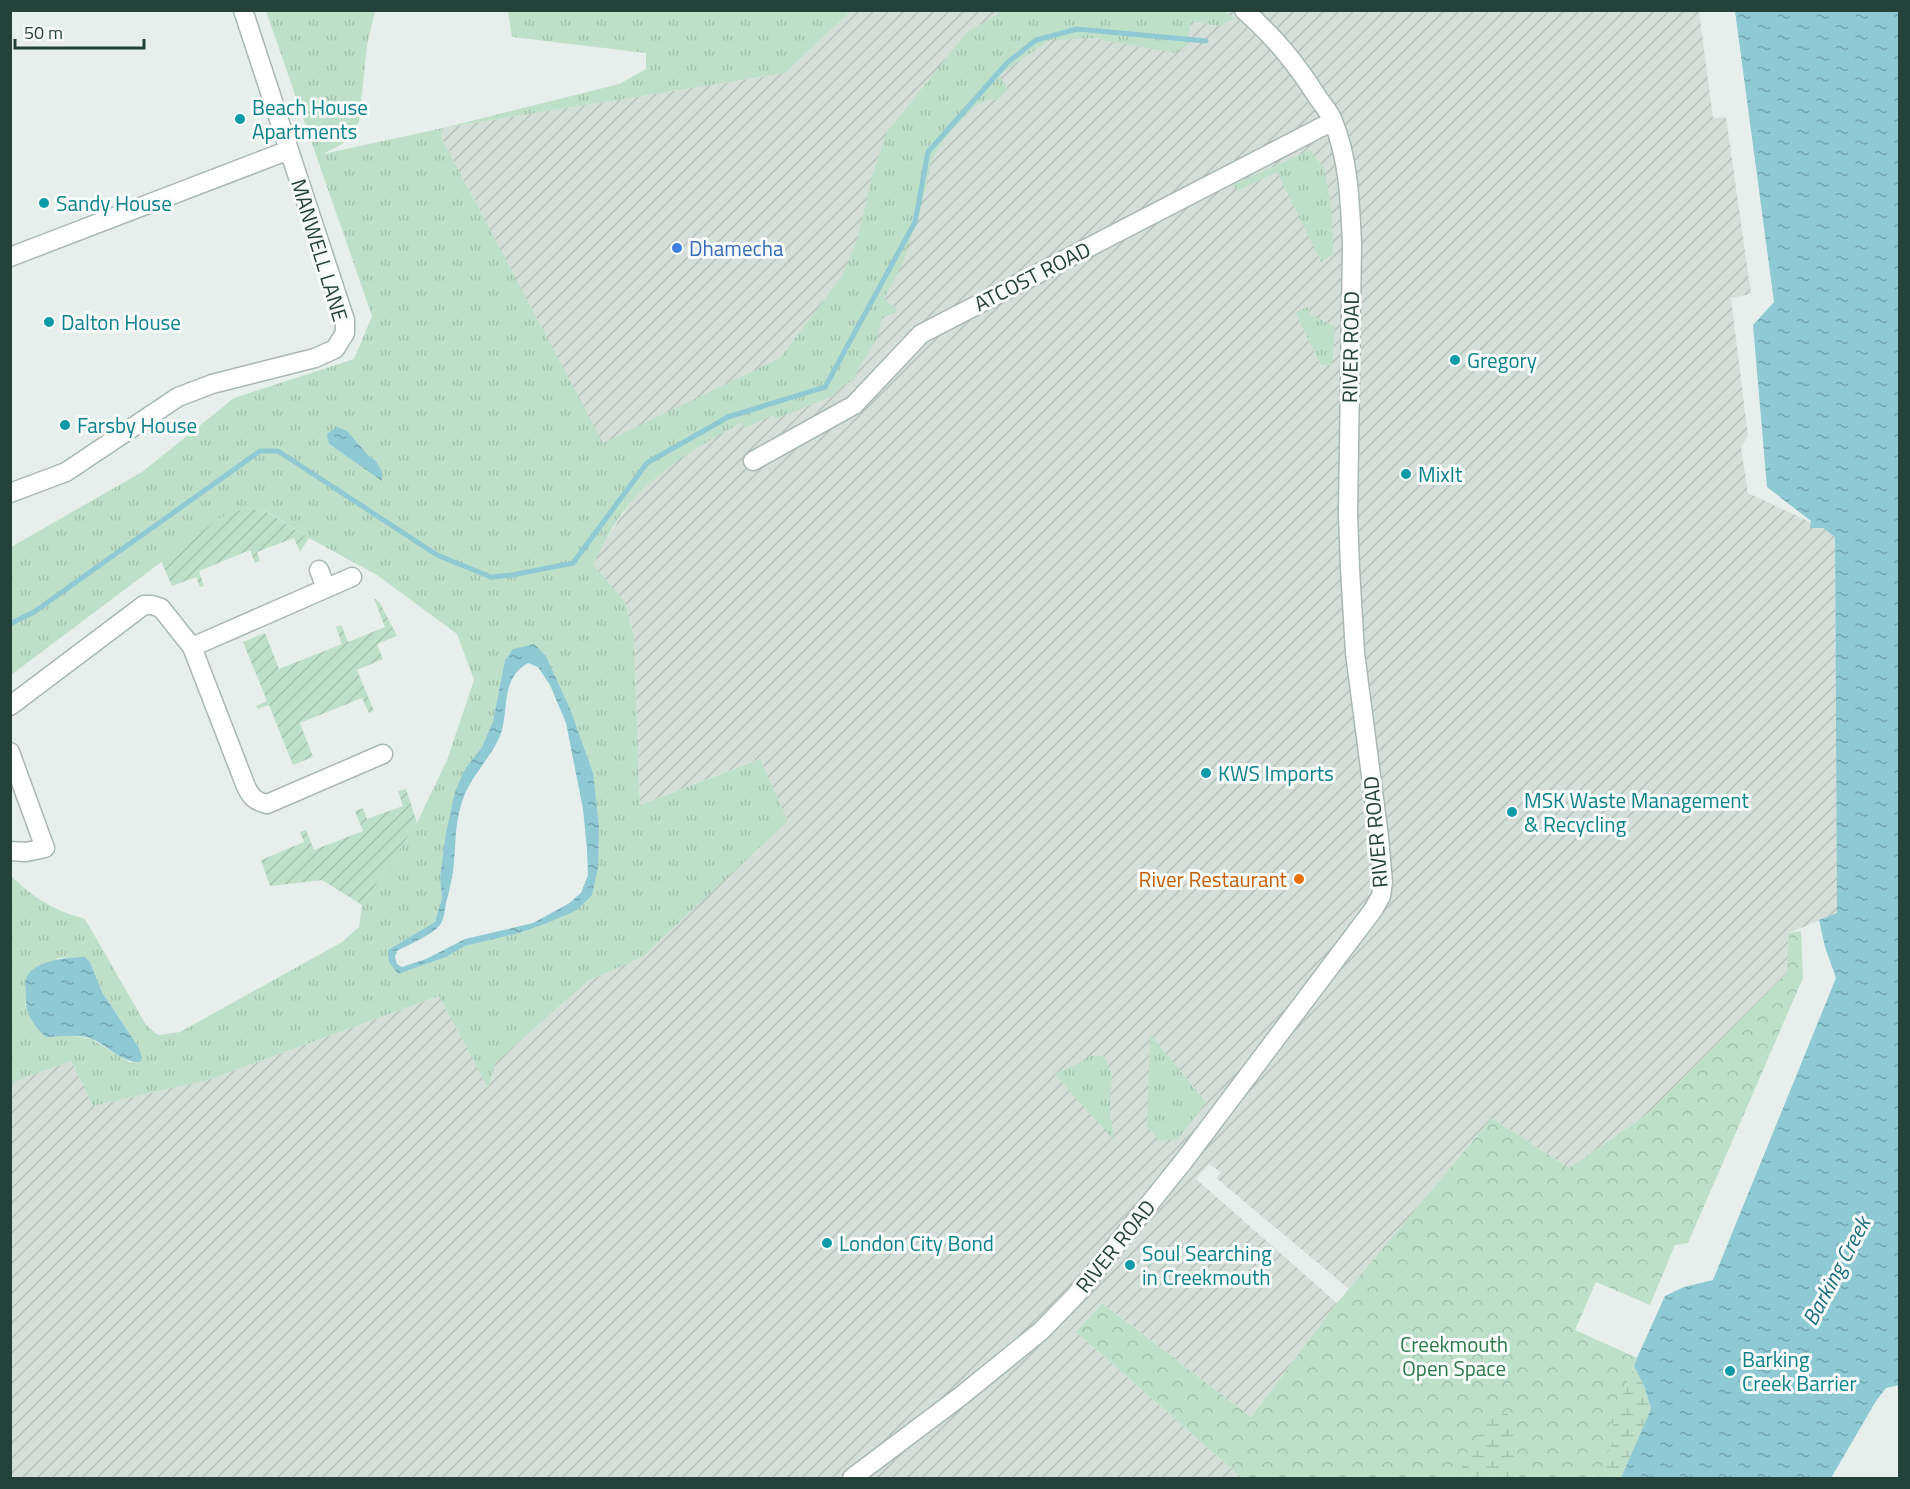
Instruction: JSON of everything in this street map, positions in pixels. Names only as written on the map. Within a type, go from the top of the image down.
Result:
[{"type":"street","points":[[10,257],[289,150],[243,10]]},
{"type":"street","name":"RIVER ROAD","points":[[852,1479],[1041,1331],[1076,1295],[1183,1162],[1368,918],[1381,896],[1383,882],[1379,837],[1355,653],[1350,568],[1348,503],[1352,244],[1345,163],[1333,121],[1306,78],[1274,37],[1244,10]]},
{"type":"street","name":"ATCOST ROAD","points":[[753,460],[854,405],[921,334],[1333,121]]},
{"type":"street","name":"MANWELL LANE","points":[[10,493],[66,472],[178,397],[212,384],[315,358],[335,349],[345,333],[345,320],[289,150]]},
{"type":"street","points":[[319,570],[326,588]]},
{"type":"street","points":[[192,647],[352,577]]},
{"type":"street","points":[[10,706],[144,605],[152,605],[161,608],[192,647],[245,784],[256,802],[267,804],[383,754]]},
{"type":"street","points":[[10,752],[45,848],[26,852],[10,851]]},
{"type":"shaded area","points":[[851,11],[1699,11],[1713,118],[1726,117],[1751,294],[1731,298],[1748,436],[1741,447],[1748,493],[1823,528],[1835,537],[1837,913],[1789,933],[1787,973],[1649,1113],[1569,1168],[1492,1118],[1349,1289],[1216,1178],[1221,1172],[1209,1164],[1196,1179],[1337,1303],[1251,1417],[1102,1303],[1076,1332],[1242,1478],[11,1478],[11,1083],[71,1061],[93,1106],[208,1080],[439,996],[488,1087],[495,1062],[588,981],[642,957],[759,759],[640,805],[634,637],[625,602],[593,565],[601,546],[636,495],[602,443],[441,137],[443,128],[785,73]]},
{"type":"green space","points":[[1005,10],[1222,10],[1235,18],[1219,26],[1191,21],[1187,44],[1176,53],[1098,38],[1050,40],[999,75],[1008,89],[997,100],[989,99],[974,107],[944,139],[931,162],[922,205],[903,263],[884,299],[897,309],[895,313],[882,317],[878,337],[858,369],[854,380],[830,397],[776,419],[773,415],[745,428],[741,423],[694,450],[653,480],[635,498],[605,540],[594,565],[625,602],[634,637],[640,805],[760,759],[788,821],[642,957],[588,981],[496,1062],[488,1088],[439,996],[208,1080],[93,1106],[71,1061],[11,1083],[11,876],[45,903],[85,919],[146,1025],[158,1035],[180,1032],[342,942],[359,927],[362,905],[417,823],[447,760],[474,680],[457,634],[377,575],[309,538],[266,511],[246,508],[220,518],[11,675],[11,547],[142,472],[234,398],[354,359],[372,316],[266,11],[375,11],[367,45],[359,122],[342,144],[323,154],[443,128],[441,137],[603,443],[780,358],[842,276],[857,240],[872,176],[887,132],[967,32]],"holes":[[[347,431],[376,461],[382,480],[329,444]],[[546,656],[571,711],[593,773],[592,895],[545,924],[465,946],[446,957],[398,973],[388,950],[435,922],[442,898],[440,878],[465,769],[482,747],[493,721],[505,660]],[[85,957],[90,962],[102,992],[139,1048],[131,1063],[91,1039],[74,1036],[25,1005],[26,979],[58,958]]]},
{"type":"green space","points":[[508,11],[851,11],[785,73],[443,128],[619,84],[646,69],[646,53],[512,37]]},
{"type":"green space","points":[[1310,150],[1324,168],[1332,210],[1333,254],[1321,262],[1277,172],[1237,191],[1233,185]]},
{"type":"green space","points":[[1308,307],[1310,314],[1335,327],[1332,366],[1320,364],[1298,318],[1296,312]]},
{"type":"green space","points":[[246,508],[265,511],[309,538],[300,552],[294,538],[257,552],[260,561],[255,563],[250,550],[199,571],[204,586],[200,587],[196,577],[172,586],[161,561],[220,518]]},
{"type":"green space","points":[[374,598],[380,603],[397,636],[377,644],[383,659],[357,670],[374,711],[369,713],[362,698],[300,723],[313,757],[293,765],[269,705],[258,709],[256,706],[267,701],[243,642],[265,633],[279,669],[342,644],[336,627],[341,625],[348,642],[385,627]]},
{"type":"green space","points":[[406,789],[417,823],[362,905],[322,880],[270,886],[261,860],[304,842],[300,832],[306,830],[314,850],[363,831],[355,811],[363,808],[367,819],[403,806],[398,791]]},
{"type":"green space","name":"Creekmouth Open Space","points":[[1801,931],[1803,978],[1688,1243],[1675,1245],[1650,1305],[1596,1282],[1575,1330],[1637,1358],[1624,1390],[1621,1478],[1242,1478],[1076,1332],[1102,1303],[1251,1417],[1337,1303],[1492,1118],[1569,1168],[1649,1113],[1787,973],[1789,933]]},
{"type":"green space","points":[[1150,1034],[1206,1102],[1178,1139],[1159,1141],[1147,1126]]},
{"type":"green space","points":[[1090,1056],[1104,1056],[1112,1075],[1110,1111],[1114,1140],[1054,1074]]},
{"type":"green space","points":[[1634,1366],[1645,1388],[1651,1409],[1634,1478],[1597,1478],[1617,1432],[1611,1421]]},
{"type":"green space","points":[[1497,1413],[1508,1414],[1512,1421],[1517,1445],[1515,1478],[1459,1478],[1474,1443]]},
{"type":"water","name":"Barking Creek","points":[[1735,11],[1899,11],[1899,1385],[1886,1388],[1876,1401],[1831,1478],[1621,1478],[1651,1409],[1645,1388],[1634,1366],[1637,1358],[1665,1296],[1684,1287],[1713,1280],[1836,978],[1825,947],[1819,920],[1837,913],[1835,537],[1823,528],[1810,528],[1811,521],[1767,487],[1753,325],[1774,302]]},
{"type":"water","points":[[337,427],[347,431],[376,461],[382,472],[382,481],[329,444],[327,434]]},
{"type":"water","points":[[534,644],[546,656],[571,711],[593,773],[599,826],[598,868],[592,895],[577,910],[545,924],[465,946],[446,957],[398,974],[389,962],[388,950],[435,922],[442,898],[440,878],[446,833],[455,792],[465,769],[482,747],[493,721],[505,660],[513,649]],"holes":[[[528,663],[538,667],[550,685],[566,723],[583,809],[588,875],[581,893],[568,904],[533,923],[465,939],[426,959],[402,967],[397,964],[395,957],[397,951],[420,940],[440,925],[442,920],[453,872],[460,808],[466,791],[500,736],[509,687],[513,678]]]},
{"type":"water","points":[[85,957],[90,962],[102,992],[139,1048],[142,1058],[140,1062],[128,1060],[88,1038],[46,1037],[31,1019],[26,1003],[25,983],[30,973],[52,961]]},
{"type":"waterway","points":[[10,624],[34,612],[260,451],[278,451],[437,555],[491,577],[573,563],[647,463],[728,417],[825,387],[915,222],[928,152],[1007,63],[1036,40],[1077,29],[1206,41]]},
{"type":"place","name":"Beach House Apartments","points":[[240,119]]},
{"type":"place","name":"Sandy House","points":[[44,203]]},
{"type":"place","name":"Dhamecha","points":[[677,248]]},
{"type":"place","name":"Dalton House","points":[[49,322]]},
{"type":"place","name":"Gregory","points":[[1455,360]]},
{"type":"place","name":"Farsby House","points":[[65,425]]},
{"type":"place","name":"MixIt","points":[[1406,474]]},
{"type":"place","name":"KWS Imports","points":[[1206,773]]},
{"type":"place","name":"MSK Waste Management & Recycling","points":[[1512,812]]},
{"type":"place","name":"River Restaurant","points":[[1299,879]]},
{"type":"place","name":"London City Bond","points":[[827,1243]]},
{"type":"place","name":"Soul Searching in Creekmouth","points":[[1130,1265]]},
{"type":"place","name":"Barking Creek Barrier","points":[[1730,1371]]}]
